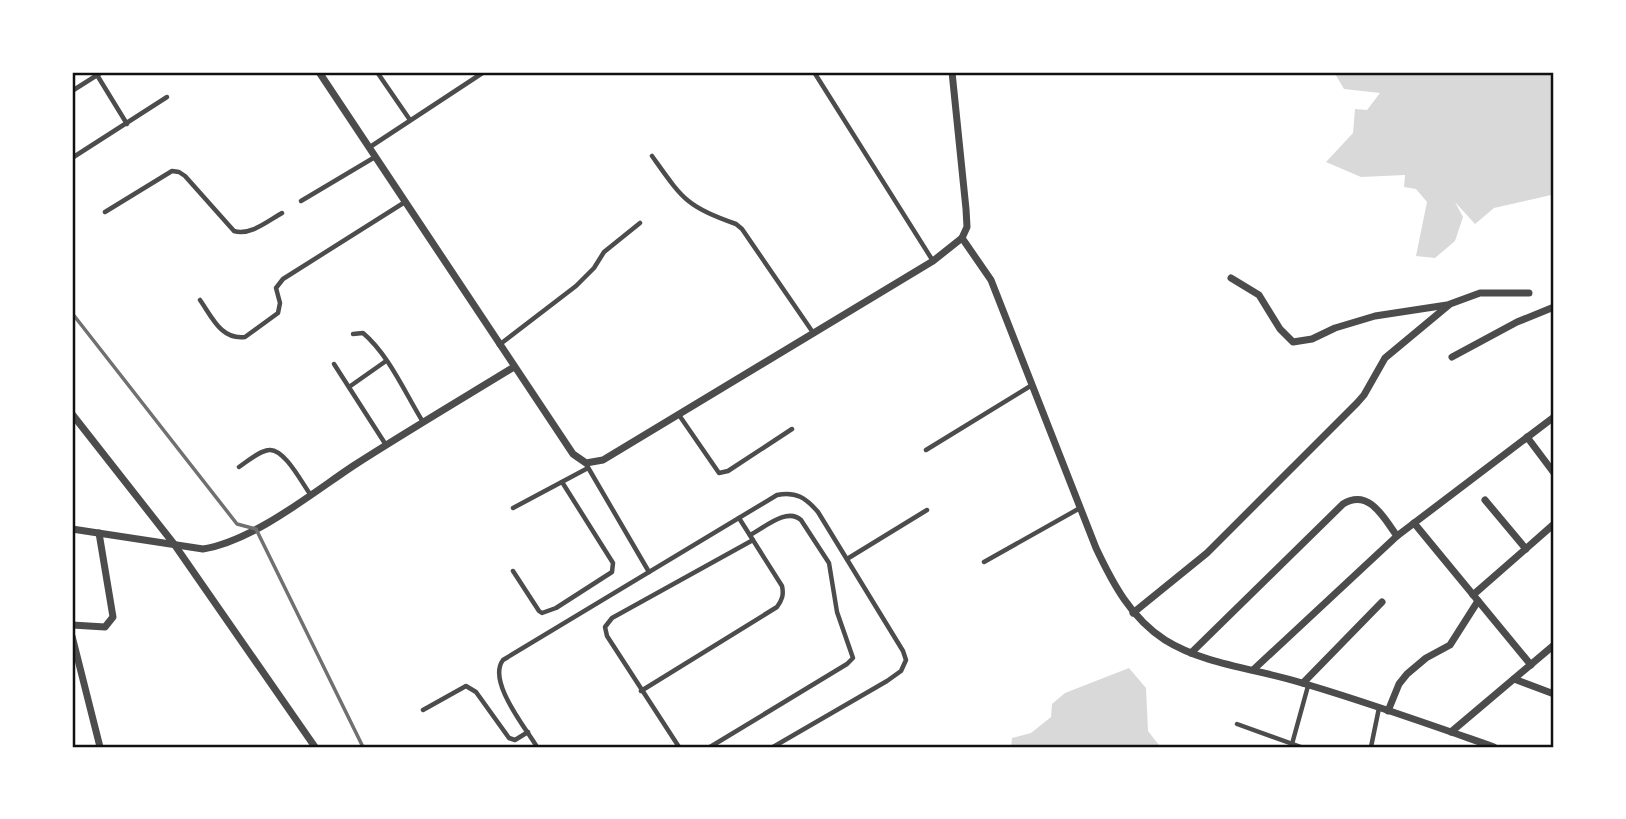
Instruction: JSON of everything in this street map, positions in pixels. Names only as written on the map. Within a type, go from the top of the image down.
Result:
[{"type":"street","points":[[319,72],[573,454],[587,466],[603,460],[814,334],[933,261],[962,238],[967,227],[953,72]]},
{"type":"street","points":[[962,238],[991,280],[1080,508],[1114,587],[1133,613],[1163,639],[1191,653],[1306,684],[1494,747]]},
{"type":"street","points":[[1231,278],[1259,295],[1280,330],[1293,342],[1304,342],[1335,328],[1375,316],[1450,304],[1479,293],[1530,293]]},
{"type":"street","points":[[1133,613],[1207,553],[1357,403],[1385,358],[1450,304]]},
{"type":"street","points":[[1452,357],[1517,322],[1554,307]]},
{"type":"street","points":[[72,529],[203,549],[224,545],[256,529],[514,367]]},
{"type":"street","points":[[72,414],[174,544],[314,747]]},
{"type":"street","points":[[1253,670],[1397,536],[1554,417]]},
{"type":"street","points":[[1527,437],[1554,473]]},
{"type":"street","points":[[1191,653],[1351,499],[1368,501],[1377,508],[1397,536]]},
{"type":"street","points":[[1485,500],[1526,549]]},
{"type":"street","points":[[1414,523],[1531,665]]},
{"type":"street","points":[[1388,711],[1406,674],[1426,658],[1450,645],[1476,598],[1554,524]]},
{"type":"street","points":[[72,625],[105,627],[113,617],[99,533]]},
{"type":"street","points":[[1306,684],[1382,602]]},
{"type":"street","points":[[72,636],[100,747]]},
{"type":"street","points":[[1451,732],[1554,645]]},
{"type":"street","points":[[1514,679],[1554,694]]},
{"type":"lane","points":[[377,72],[410,121]]},
{"type":"lane","points":[[369,148],[484,72]]},
{"type":"lane","points":[[814,72],[933,261]]},
{"type":"lane","points":[[72,91],[99,74],[127,124]]},
{"type":"lane","points":[[72,158],[167,97]]},
{"type":"lane","points":[[301,201],[375,156]]},
{"type":"lane","points":[[652,156],[675,189],[694,207],[742,229],[814,334]]},
{"type":"lane","points":[[105,212],[172,171],[185,176],[234,231],[249,231],[282,213]]},
{"type":"lane","points":[[200,300],[221,330],[236,338],[244,337],[278,313],[276,288],[282,279],[405,202]]},
{"type":"lane","points":[[499,345],[576,286],[594,268],[604,252],[640,223]]},
{"type":"lane","points":[[353,334],[363,333],[386,361],[423,422]]},
{"type":"lane","points":[[349,387],[386,361]]},
{"type":"lane","points":[[334,364],[386,445]]},
{"type":"lane","points":[[926,450],[1032,385]]},
{"type":"lane","points":[[679,415],[719,473],[728,471],[792,429]]},
{"type":"lane","points":[[239,467],[268,450],[276,450],[285,457],[310,494]]},
{"type":"lane","points":[[513,508],[587,466],[649,572]]},
{"type":"lane","points":[[513,571],[538,611],[542,613],[556,608],[612,572],[613,564],[562,482]]},
{"type":"lane","points":[[537,747],[501,686],[498,679],[499,666],[509,656],[777,495],[787,493],[807,499],[818,512],[906,660],[904,667],[887,681],[774,747]]},
{"type":"lane","points":[[984,562],[1080,508]]},
{"type":"lane","points":[[847,559],[926,510]]},
{"type":"lane","points":[[679,747],[607,636],[604,629],[606,624],[789,514],[797,516],[829,563],[837,612],[853,658],[710,747]]},
{"type":"lane","points":[[641,691],[777,607],[783,593],[782,586],[739,518]]},
{"type":"lane","points":[[1292,744],[1306,684]]},
{"type":"lane","points":[[423,710],[466,686],[476,692],[509,738],[515,740],[528,732]]},
{"type":"lane","points":[[1371,747],[1379,708]]},
{"type":"lane","points":[[1237,724],[1301,747]]},
{"type":"shaded area","points":[[1334,72],[1554,72],[1554,192],[1551,195],[1494,208],[1475,224],[1455,202],[1463,217],[1455,241],[1435,258],[1416,256],[1427,202],[1416,189],[1404,187],[1405,175],[1361,177],[1326,162],[1353,133],[1355,109],[1367,110],[1380,93],[1344,89]]},
{"type":"shaded area","points":[[1129,668],[1146,688],[1148,731],[1159,745],[1172,746],[1011,747],[1012,738],[1031,733],[1051,717],[1052,704],[1065,693]]},
{"type":"railway","points":[[72,313],[237,524],[256,529],[363,747]]}]
